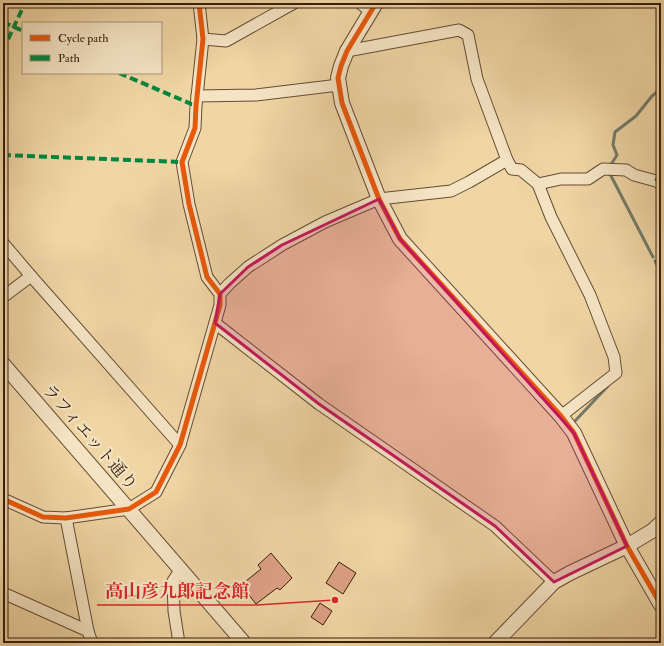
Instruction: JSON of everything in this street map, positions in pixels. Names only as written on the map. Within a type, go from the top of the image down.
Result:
[{"type":"street","points":[[3,499],[43,517],[66,518],[129,509],[156,492],[180,445],[220,305],[220,294],[207,277],[189,204],[182,162],[195,128],[203,40],[199,3]]},
{"type":"street","points":[[203,40],[226,41],[294,3]]},
{"type":"street","points":[[360,3],[374,7],[347,52],[338,78],[342,103],[379,198],[400,239],[561,416],[574,433],[627,546],[661,605]]},
{"type":"street","points":[[347,52],[459,30],[468,35],[477,79],[507,160],[512,169],[521,170],[538,184],[551,217],[590,295],[614,357],[616,373],[561,416]]},
{"type":"street","points":[[197,96],[256,95],[339,85]]},
{"type":"street","points":[[220,294],[248,266],[282,245],[325,222],[379,198],[451,191],[507,160]]},
{"type":"street","points":[[538,184],[561,179],[588,179],[603,169],[626,170],[634,175],[656,181],[661,184]]},
{"type":"street","points":[[3,243],[180,445]]},
{"type":"street","points":[[3,297],[31,276]]},
{"type":"street","points":[[215,322],[319,404],[495,526],[554,582]]},
{"type":"street","name":"ラフィエット通り","points":[[3,364],[244,643]]},
{"type":"street","points":[[66,518],[88,631],[92,643]]},
{"type":"street","points":[[495,643],[554,582],[627,546],[652,531],[661,523]]},
{"type":"street","points":[[179,643],[174,611],[173,581],[181,570]]},
{"type":"street","points":[[3,593],[88,631]]},
{"type":"highlighted area","points":[[379,199],[400,239],[574,433],[627,546],[554,582],[495,526],[319,404],[215,323],[220,294],[248,267],[282,245]]},
{"type":"building","points":[[271,553],[292,578],[280,590],[277,588],[256,604],[241,585],[261,569],[258,565]]},
{"type":"building","points":[[339,562],[356,573],[343,594],[326,583]]},
{"type":"building","points":[[320,603],[332,611],[323,625],[311,617]]},
{"type":"waterway","points":[[610,166],[617,155],[613,145],[615,132],[636,116],[652,96],[661,89]]},
{"type":"waterway","points":[[609,172],[653,257]]},
{"type":"waterway","points":[[655,261],[661,272]]},
{"type":"waterway","points":[[575,421],[608,386]]},
{"type":"marked path","points":[[3,50],[25,3]]},
{"type":"marked path","points":[[3,22],[22,31]]},
{"type":"marked path","points":[[121,74],[196,106]]},
{"type":"marked path","points":[[3,155],[182,162]]},
{"type":"marked path","points":[[656,181],[661,172]]},
{"type":"cycle path","points":[[3,499],[43,517],[66,518],[129,509],[156,492],[180,445],[220,305],[220,294],[207,277],[189,204],[182,162],[195,128],[203,39],[199,3]]},
{"type":"cycle path","points":[[376,3],[347,51],[338,78],[342,103],[379,199],[400,239],[561,416],[574,433],[627,546],[661,605]]},
{"type":"place","name":"高山彦九郎記念館","points":[[335,600]]}]
